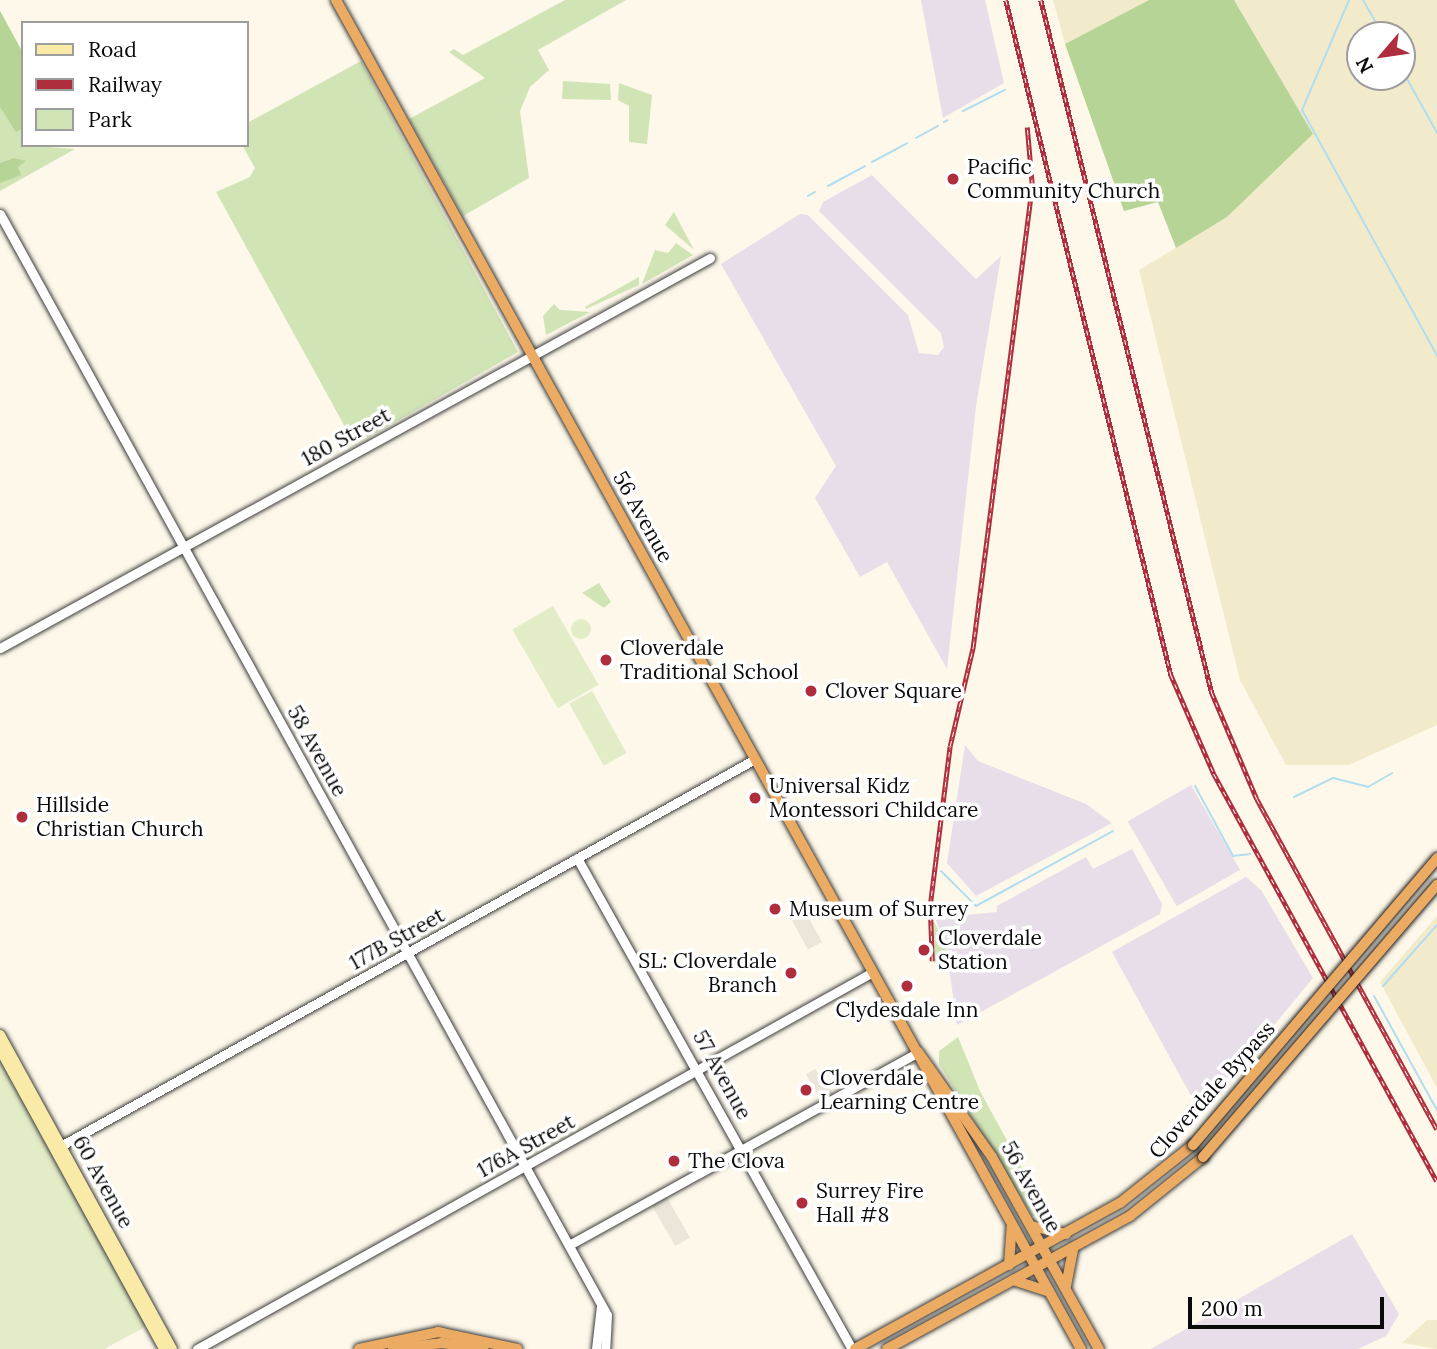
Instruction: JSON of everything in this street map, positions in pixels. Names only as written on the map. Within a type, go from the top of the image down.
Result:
[{"type":"highway","name":"56 Avenue","points":[[336,0],[871,973],[918,1052],[979,1135],[1099,1349]]},
{"type":"highway","name":"Cloverdale Bypass","points":[[853,1349],[1066,1234],[1151,1184],[1193,1145],[1437,858]]},
{"type":"highway","name":"Cloverdale Bypass","points":[[887,1349],[1073,1250],[1148,1204],[1203,1157],[1437,885]]},
{"type":"highway","name":"56 Avenue","points":[[918,1052],[920,1067],[1081,1349]]},
{"type":"highway","points":[[1009,1265],[1012,1224]]},
{"type":"highway","points":[[1031,1226],[1066,1234]]},
{"type":"highway","points":[[1066,1289],[1073,1250]]},
{"type":"highway","points":[[1013,1280],[1051,1294]]},
{"type":"highway","points":[[359,1349],[438,1332],[517,1349]]},
{"type":"highway","points":[[393,1349],[442,1343],[485,1349]]},
{"type":"main road","name":"60 Avenue","points":[[0,1035],[164,1349]]},
{"type":"main road","name":"60 Avenue","points":[[0,1049],[58,1147],[97,1226],[124,1269]]},
{"type":"main road","points":[[124,1269],[172,1349]]},
{"type":"street","name":"58 Avenue","points":[[0,214],[607,1315],[605,1349]]},
{"type":"street","name":"180 Street","points":[[0,648],[710,258]]},
{"type":"street","name":"177B Street","points":[[58,1147],[755,759]]},
{"type":"street","name":"57 Avenue","points":[[577,858],[699,1070],[853,1349]]},
{"type":"street","name":"176A Street","points":[[197,1349],[871,973]]},
{"type":"street","points":[[569,1245],[918,1052]]},
{"type":"street","points":[[596,1349],[601,1306]]},
{"type":"shaded area","points":[[921,0],[985,0],[1004,83],[943,118]]},
{"type":"shaded area","points":[[1053,0],[1149,0],[1065,44]]},
{"type":"shaded area","points":[[1234,0],[1437,0],[1437,725],[1349,765],[1286,765],[1240,680],[1139,270],[1227,217],[1313,134]]},
{"type":"shaded area","points":[[872,175],[976,279],[1001,256],[976,406],[947,669],[887,562],[860,577],[815,498],[836,466],[721,264],[800,214],[808,215],[908,315],[919,353],[938,355],[944,347],[941,333],[819,211],[823,202]]},
{"type":"shaded area","points":[[965,745],[978,761],[1086,804],[1112,823],[976,896],[947,863]]},
{"type":"shaded area","points":[[1191,785],[1240,870],[1177,906],[1128,822]]},
{"type":"shaded area","points":[[1132,849],[1162,904],[1160,914],[957,1025],[946,945],[935,918],[997,912],[997,906],[1086,857],[1093,869]]},
{"type":"shaded area","points":[[1246,877],[1261,890],[1313,978],[1201,1114],[1112,952]]},
{"type":"shaded area","points":[[806,913],[822,942],[808,950],[792,921]]},
{"type":"shaded area","points":[[1437,916],[1437,1088],[1380,982]]},
{"type":"shaded area","points":[[815,1069],[834,1094],[820,1101],[806,1074]]},
{"type":"shaded area","points":[[666,1196],[690,1238],[675,1246],[651,1204]]},
{"type":"shaded area","points":[[1352,1234],[1399,1314],[1386,1336],[1358,1349],[1151,1349]]},
{"type":"shaded area","points":[[1427,1320],[1437,1320],[1437,1349],[1402,1343]]},
{"type":"green space","points":[[565,0],[626,0],[538,50],[549,70],[530,87],[520,111],[529,178],[463,216],[409,119],[485,78],[449,52],[454,49],[463,55]]},
{"type":"green space","points":[[1149,0],[1234,0],[1313,134],[1227,217],[1176,248],[1158,202],[1124,211],[1065,44]]},
{"type":"green space","points":[[0,11],[21,49],[21,147],[75,149],[0,191]]},
{"type":"green space","points":[[0,11],[21,49],[21,129],[16,132],[0,107]]},
{"type":"green space","points":[[361,61],[518,352],[355,445],[216,192],[250,177],[255,168],[243,147],[248,147],[248,122]]},
{"type":"green space","points":[[563,81],[610,84],[611,100],[562,99]]},
{"type":"green space","points":[[619,83],[652,95],[647,144],[629,142],[629,106],[618,100]]},
{"type":"green space","points":[[14,158],[26,161],[18,167],[21,175],[0,183],[0,163]]},
{"type":"green space","points":[[674,212],[694,250],[665,225]]},
{"type":"green space","points":[[676,243],[693,255],[642,284],[655,250],[668,253]]},
{"type":"green space","points":[[639,277],[639,285],[586,309],[585,307]]},
{"type":"green space","points":[[554,304],[560,310],[590,312],[546,335],[543,316]]},
{"type":"green space","points":[[599,583],[611,602],[604,608],[582,593]]},
{"type":"green space","points":[[553,606],[598,685],[558,708],[512,630]]},
{"type":"green space","points":[[581,619],[588,622],[591,629],[588,636],[581,639],[574,636],[571,629],[574,622]]},
{"type":"green space","points":[[592,691],[626,753],[604,766],[569,704]]},
{"type":"green space","points":[[932,918],[946,945],[948,962],[934,963]]},
{"type":"green space","points":[[958,1037],[980,1091],[1055,1228],[1032,1215],[939,1064],[939,1051]]},
{"type":"green space","points":[[0,1057],[147,1326],[104,1349],[0,1349]]},
{"type":"waterway","points":[[1349,0],[1302,110],[1437,356]]},
{"type":"waterway","points":[[1363,0],[1375,21]]},
{"type":"waterway","points":[[963,111],[1005,90]]},
{"type":"waterway","points":[[1414,91],[1437,133]]},
{"type":"waterway","points":[[944,122],[948,120]]},
{"type":"waterway","points":[[916,138],[938,126]]},
{"type":"waterway","points":[[872,162],[907,143]]},
{"type":"waterway","points":[[828,186],[865,166]]},
{"type":"waterway","points":[[808,196],[815,192]]},
{"type":"waterway","points":[[1294,797],[1333,778],[1368,787],[1392,773]]},
{"type":"waterway","points":[[1195,786],[1233,856],[1250,854]]},
{"type":"waterway","points":[[941,871],[976,906],[1113,831]]},
{"type":"waterway","points":[[1383,986],[1437,925]]},
{"type":"waterway","points":[[1374,996],[1437,1110]]},
{"type":"railway","points":[[1006,0],[1171,675],[1214,774],[1437,1181]]},
{"type":"railway","points":[[1041,0],[1212,693],[1257,799],[1437,1129]]},
{"type":"railway","points":[[932,961],[930,906],[950,746],[973,647],[1032,185],[1027,127]]},
{"type":"place","name":"Pacific Community Church","points":[[953,179]]},
{"type":"place","name":"Cloverdale Traditional School","points":[[606,660]]},
{"type":"place","name":"Clover Square","points":[[811,691]]},
{"type":"place","name":"Universal Kidz Montessori Childcare","points":[[755,798]]},
{"type":"place","name":"Hillside Christian Church","points":[[22,817]]},
{"type":"place","name":"Museum of Surrey","points":[[775,909]]},
{"type":"place","name":"Cloverdale Station","points":[[924,950]]},
{"type":"place","name":"SL: Cloverdale Branch","points":[[791,973]]},
{"type":"place","name":"Clydesdale Inn","points":[[907,986]]},
{"type":"place","name":"Cloverdale Learning Centre","points":[[806,1090]]},
{"type":"place","name":"The Clova","points":[[674,1161]]},
{"type":"place","name":"Surrey Fire Hall #8","points":[[802,1203]]}]
